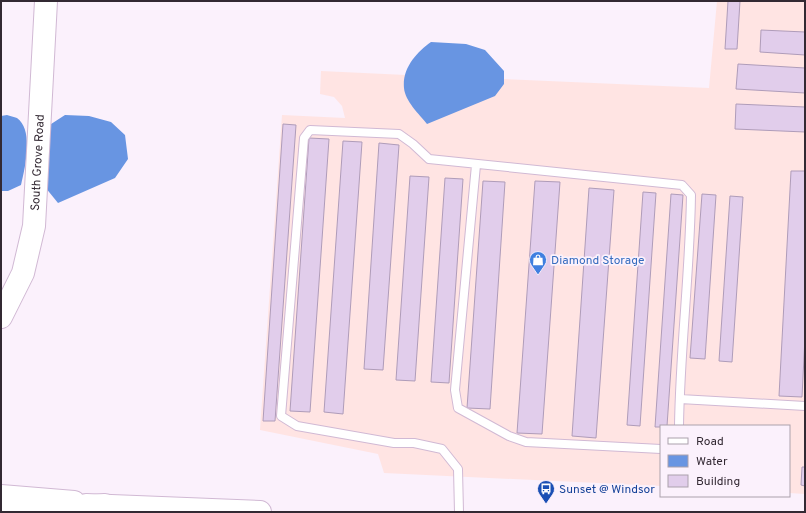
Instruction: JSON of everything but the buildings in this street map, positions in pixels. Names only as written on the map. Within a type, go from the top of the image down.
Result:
[{"type":"main road","name":"South Grove Road","points":[[1,317],[6,295],[23,273],[34,226],[46,1]]},
{"type":"main road","points":[[1,496],[106,505]]},
{"type":"main road","points":[[1,503],[106,505],[247,512]]},
{"type":"main road","points":[[1,511],[43,511],[106,505]]},
{"type":"lane","points":[[459,512],[458,469],[442,449],[414,443],[394,443],[297,426],[281,416],[304,138],[310,130],[399,134],[413,144],[429,159],[682,185],[691,195],[679,425]]},
{"type":"lane","points":[[476,165],[455,390],[458,408],[509,436],[526,442],[660,449]]},
{"type":"lane","points":[[680,399],[805,406]]},
{"type":"shaded area","name":"Diamond Storage","points":[[717,1],[805,1],[805,494],[790,493],[790,425],[660,425],[660,486],[384,473],[378,454],[260,430],[282,115],[345,118],[342,106],[334,97],[320,94],[321,71],[406,75],[404,88],[412,106],[504,84],[504,79],[709,88]]},
{"type":"water","points":[[431,42],[466,44],[485,50],[504,71],[504,84],[495,96],[427,124],[407,98],[404,88],[404,81],[405,74],[412,61]]},
{"type":"water","points":[[7,115],[17,118],[22,124],[27,140],[27,150],[21,185],[8,191],[1,191],[1,116]]},
{"type":"water","points":[[65,115],[89,116],[111,122],[125,135],[128,159],[115,178],[58,203],[45,187],[48,126]]},
{"type":"place","name":"Diamond Storage","points":[[538,275]]},
{"type":"place","name":"Sunset @ Windsor","points":[[546,504]]}]
